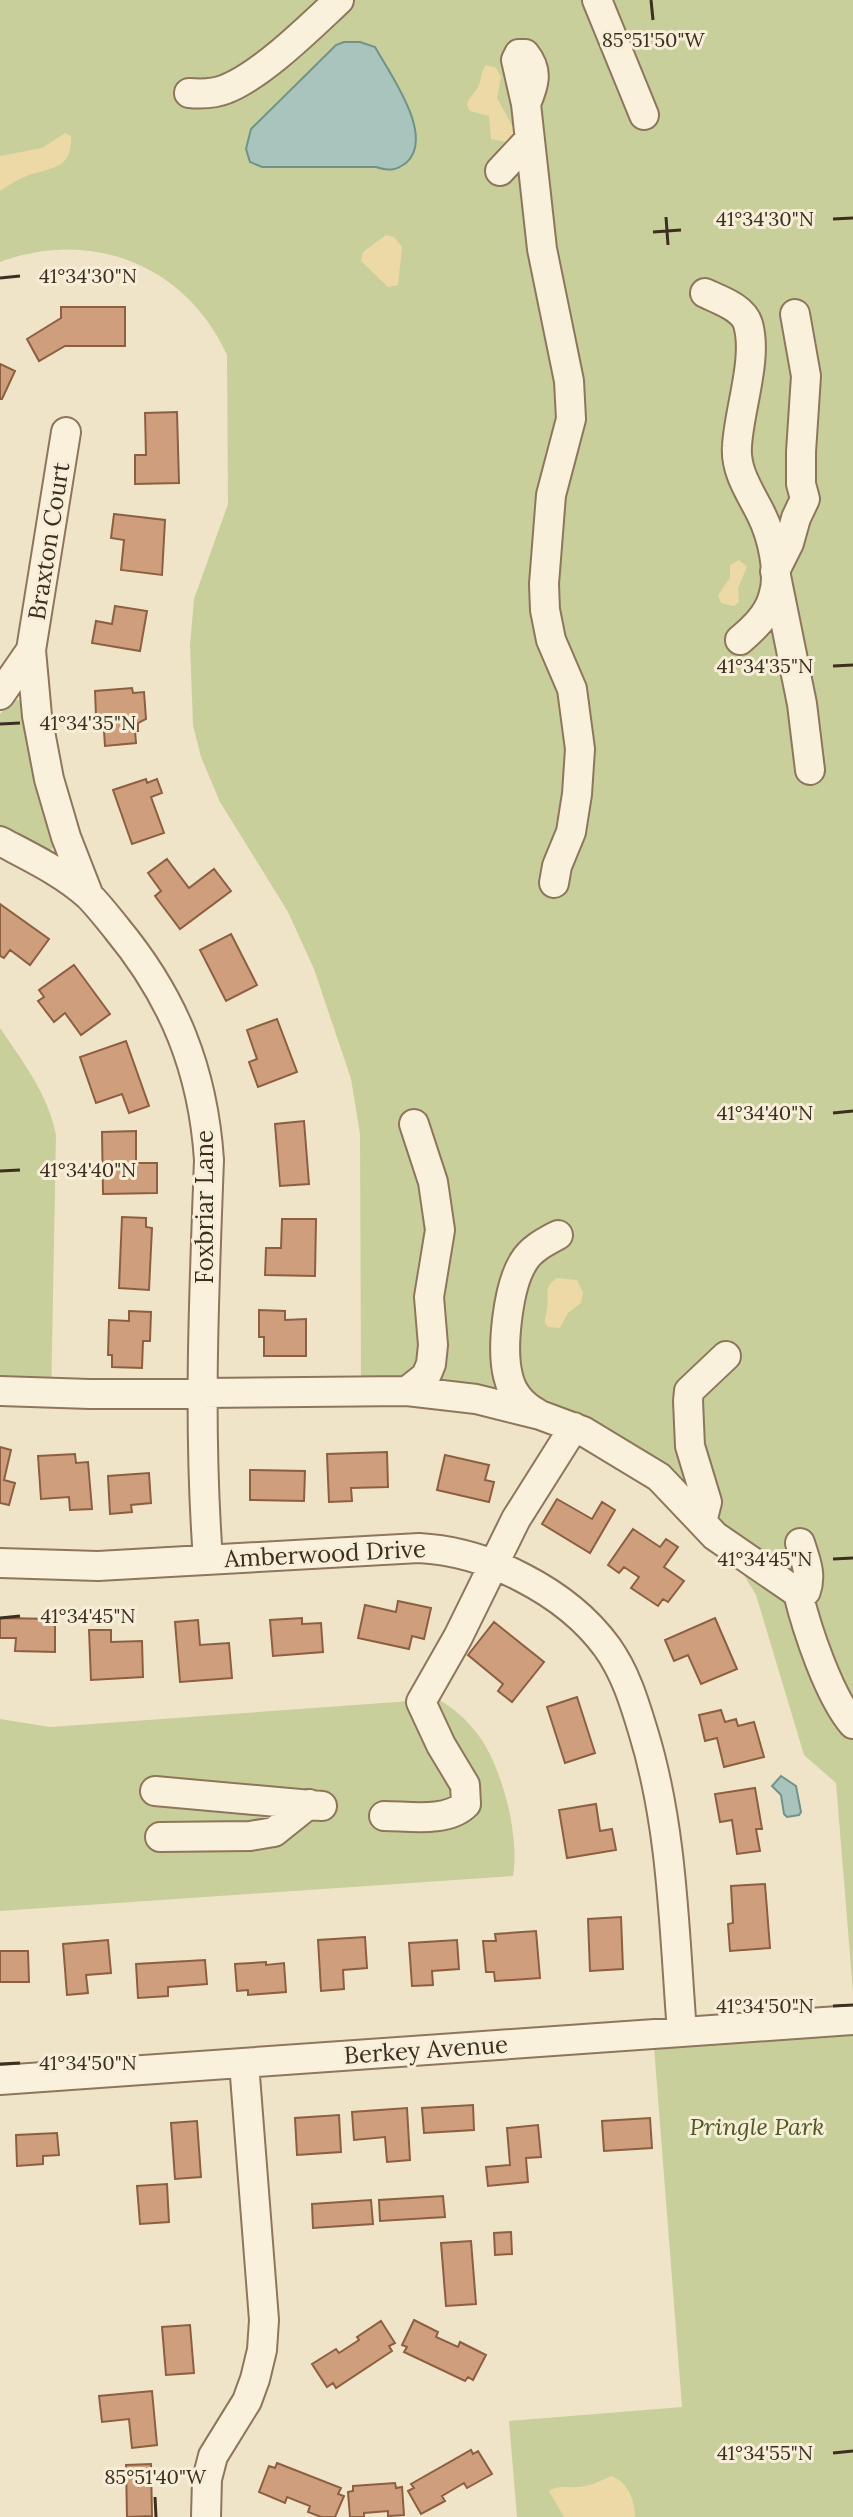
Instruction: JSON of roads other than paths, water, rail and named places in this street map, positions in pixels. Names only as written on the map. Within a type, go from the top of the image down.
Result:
[{"type":"street","points":[[189,93],[207,94],[227,89],[273,59],[339,0]]},
{"type":"street","points":[[597,0],[644,115]]},
{"type":"street","points":[[526,104],[542,249],[569,381],[571,419],[551,495],[544,584],[551,640],[572,689],[580,749],[571,832],[557,866],[554,883]]},
{"type":"street","points":[[500,171],[529,140]]},
{"type":"street","points":[[705,293],[738,310],[747,323],[750,347],[737,447],[738,466],[766,525],[802,704],[810,770]]},
{"type":"street","points":[[740,640],[760,622],[774,596],[775,571],[805,499],[801,484],[801,452],[806,376],[795,314]]},
{"type":"street","name":"Braxton Court","points":[[66,432],[31,650],[37,716],[49,779],[66,837],[89,896]]},
{"type":"street","name":"Braxton Court","points":[[0,695],[31,650]]},
{"type":"street","name":"Foxbriar Lane","points":[[0,841],[56,872],[89,896],[156,981],[188,1049],[207,1126],[209,1160],[201,1393],[202,1476],[208,1559]]},
{"type":"street","points":[[407,1391],[426,1376],[431,1364],[433,1345],[429,1297],[440,1230],[433,1182],[414,1124]]},
{"type":"street","points":[[540,1415],[523,1406],[508,1376],[505,1351],[517,1274],[525,1258],[540,1244],[558,1235]]},
{"type":"street","points":[[702,1522],[707,1502],[690,1446],[689,1391],[726,1356]]},
{"type":"street","points":[[0,1391],[90,1394],[407,1391],[476,1399],[574,1427],[659,1477],[715,1536],[798,1593],[803,1617],[841,1710],[853,1724]]},
{"type":"street","points":[[384,1816],[447,1815],[459,1811],[466,1804],[465,1785],[441,1745],[421,1702],[458,1637],[516,1519],[574,1427]]},
{"type":"street","points":[[798,1593],[806,1591],[809,1583],[808,1567],[800,1543]]},
{"type":"street","name":"Amberwood Drive","points":[[0,1563],[98,1566],[400,1547],[437,1549],[494,1565],[546,1589],[592,1628],[608,1649],[629,1687],[646,1739],[664,1822],[682,2032]]},
{"type":"street","points":[[155,1791],[315,1805],[274,1832],[250,1836],[160,1837]]},
{"type":"street","name":"Berkey Avenue","points":[[0,2080],[853,2020]]},
{"type":"street","points":[[206,2517],[207,2479],[213,2456],[247,2401],[262,2350],[264,2320],[244,2063]]},
{"type":"water","points":[[360,42],[375,47],[399,89],[413,122],[416,138],[414,152],[406,163],[388,170],[376,167],[262,167],[250,162],[246,149],[251,129],[336,45]]},
{"type":"water","points":[[781,1776],[796,1786],[799,1815],[787,1817],[784,1814],[781,1795],[772,1786]]},
{"type":"park label","name":"Pringle Park","points":[[757,2127]]}]
